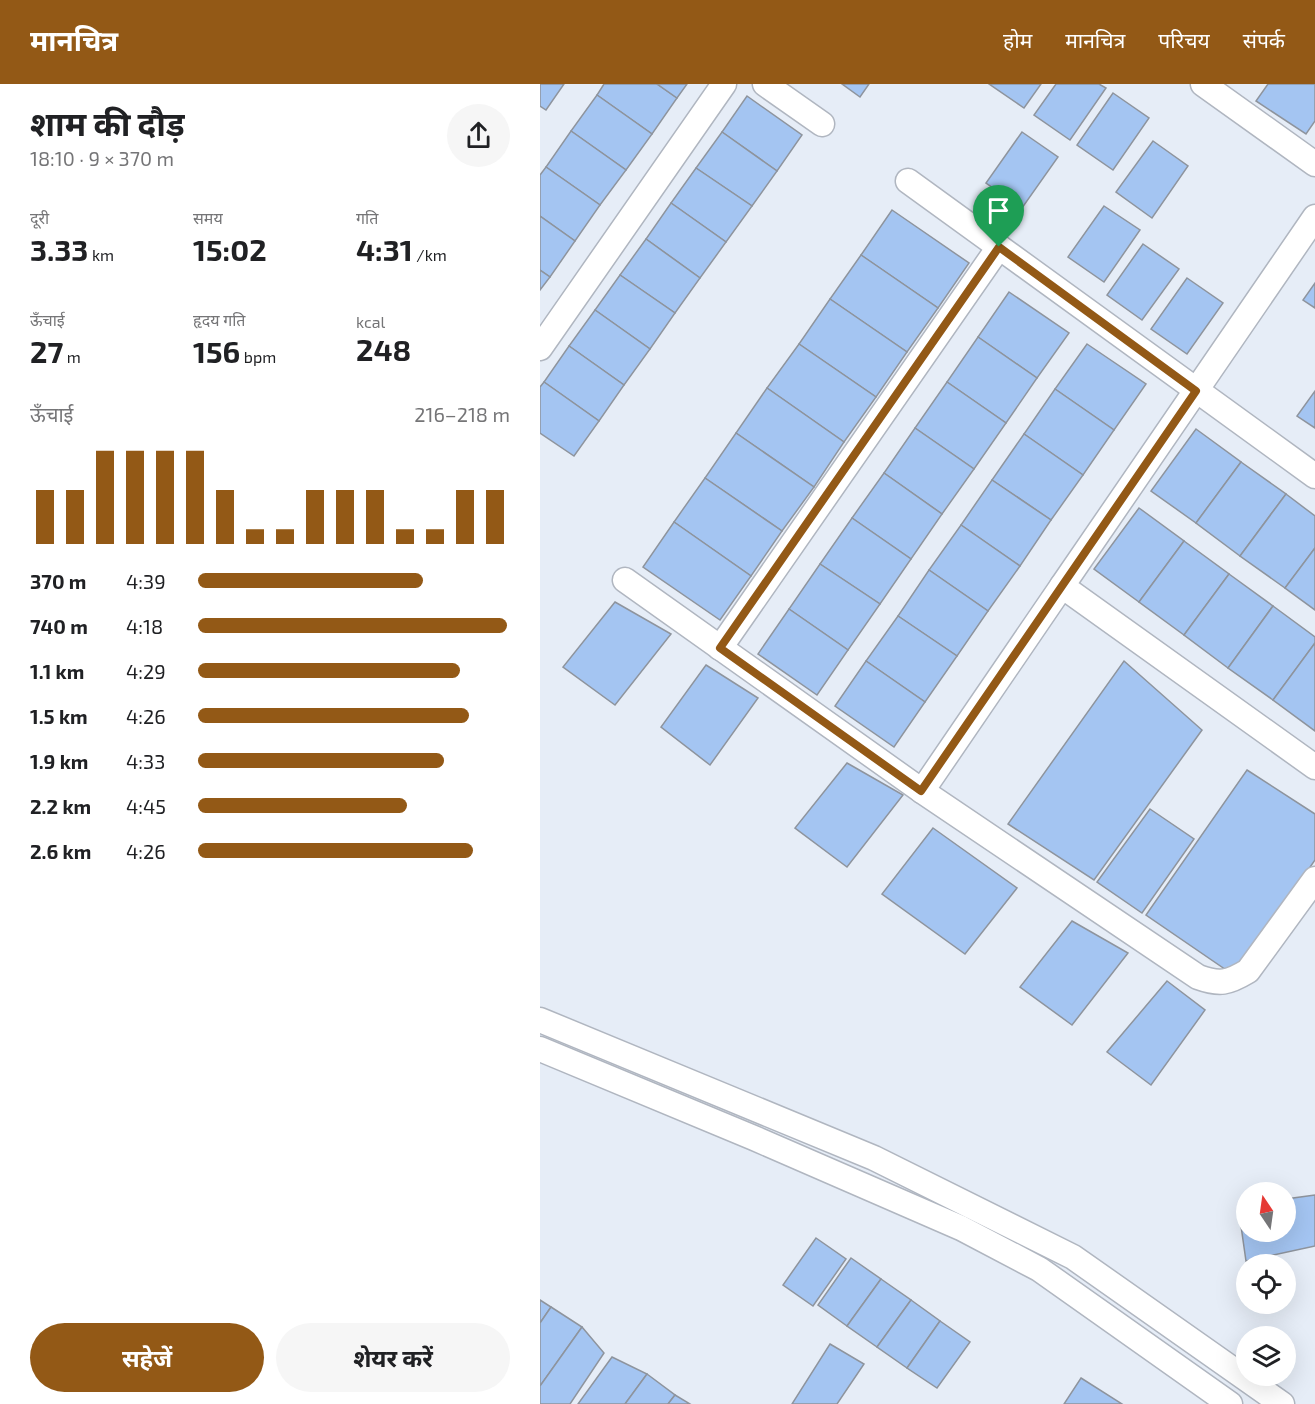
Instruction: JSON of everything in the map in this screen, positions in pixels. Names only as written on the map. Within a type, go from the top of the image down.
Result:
[{"type":"street","points":[[540,348],[724,84]]},
{"type":"street","points":[[765,84],[822,124]]},
{"type":"street","points":[[1203,84],[1315,164]]},
{"type":"street","points":[[908,181],[1315,476]]},
{"type":"street","points":[[921,791],[1315,217]]},
{"type":"street","points":[[720,648],[999,247]]},
{"type":"street","points":[[625,580],[921,791],[1198,977],[1213,983],[1232,981],[1248,970],[1315,879]]},
{"type":"street","points":[[1062,586],[1315,767]]},
{"type":"street","points":[[540,1020],[874,1158],[1073,1257],[1282,1404]]},
{"type":"street","points":[[540,1049],[754,1138],[961,1228],[1039,1269],[1230,1404]]},
{"type":"building","points":[[540,84],[564,84],[546,110],[540,106]]},
{"type":"building","points":[[604,84],[657,84],[677,98],[652,134],[597,95]]},
{"type":"building","points":[[657,84],[687,84],[677,98]]},
{"type":"building","points":[[842,84],[869,84],[860,97]]},
{"type":"building","points":[[989,84],[1041,84],[1024,108]]},
{"type":"building","points":[[1056,84],[1099,84],[1106,88],[1070,140],[1034,115]]},
{"type":"building","points":[[1268,84],[1315,84],[1315,121],[1306,134],[1256,101]]},
{"type":"building","points":[[1113,93],[1149,118],[1113,170],[1077,145]]},
{"type":"building","points":[[597,95],[652,134],[626,170],[571,131]]},
{"type":"building","points":[[747,96],[802,135],[777,171],[722,132]]},
{"type":"building","points":[[571,131],[626,170],[600,205],[546,167]]},
{"type":"building","points":[[722,132],[777,171],[752,206],[696,168]]},
{"type":"building","points":[[1022,132],[1058,157],[1022,208],[986,183]]},
{"type":"building","points":[[1153,141],[1188,166],[1152,218],[1116,192]]},
{"type":"building","points":[[546,167],[600,205],[575,241],[540,216],[540,175]]},
{"type":"building","points":[[696,168],[752,206],[726,242],[671,203]]},
{"type":"building","points":[[671,203],[726,242],[700,278],[646,239]]},
{"type":"building","points":[[1104,206],[1140,230],[1104,282],[1068,257]]},
{"type":"building","points":[[892,210],[969,263],[938,308],[861,255]]},
{"type":"building","points":[[540,216],[575,241],[550,277],[540,270]]},
{"type":"building","points":[[646,239],[700,278],[675,313],[620,275]]},
{"type":"building","points":[[1143,244],[1179,269],[1142,320],[1107,295]]},
{"type":"building","points":[[861,255],[938,308],[907,352],[830,299]]},
{"type":"building","points":[[540,270],[550,277],[540,290]]},
{"type":"building","points":[[620,275],[675,313],[650,349],[595,310]]},
{"type":"building","points":[[1187,278],[1223,303],[1187,354],[1151,329]]},
{"type":"building","points":[[1315,283],[1315,308],[1303,300]]},
{"type":"building","points":[[1009,292],[1069,333],[1037,378],[978,337]]},
{"type":"building","points":[[830,299],[907,352],[876,397],[799,344]]},
{"type":"building","points":[[595,310],[650,349],[624,385],[569,346]]},
{"type":"building","points":[[978,337],[1037,378],[1006,423],[947,382]]},
{"type":"building","points":[[799,344],[876,397],[844,442],[767,388]]},
{"type":"building","points":[[1087,344],[1146,384],[1114,430],[1055,389]]},
{"type":"building","points":[[569,346],[624,385],[599,421],[544,382]]},
{"type":"building","points":[[544,382],[599,421],[574,456],[540,433],[540,387]]},
{"type":"building","points":[[947,382],[1006,423],[974,469],[915,428]]},
{"type":"building","points":[[767,388],[844,442],[814,487],[736,433]]},
{"type":"building","points":[[1055,389],[1114,430],[1083,475],[1024,434]]},
{"type":"building","points":[[1315,391],[1315,428],[1297,416]]},
{"type":"building","points":[[915,428],[974,469],[942,514],[884,473]]},
{"type":"building","points":[[1196,429],[1241,462],[1196,523],[1151,491]]},
{"type":"building","points":[[736,433],[814,487],[782,531],[705,478]]},
{"type":"building","points":[[1024,434],[1083,475],[1051,520],[992,480]]},
{"type":"building","points":[[1241,462],[1286,494],[1240,556],[1196,523]]},
{"type":"building","points":[[884,473],[942,514],[911,559],[852,518]]},
{"type":"building","points":[[705,478],[782,531],[751,576],[674,522]]},
{"type":"building","points":[[992,480],[1051,520],[1020,566],[961,525]]},
{"type":"building","points":[[1286,494],[1315,516],[1315,548],[1285,588],[1240,556]]},
{"type":"building","points":[[1139,508],[1184,541],[1139,602],[1094,569]]},
{"type":"building","points":[[852,518],[911,559],[880,604],[820,564]]},
{"type":"building","points":[[674,522],[751,576],[720,620],[643,567]]},
{"type":"building","points":[[961,525],[1020,566],[988,611],[929,570]]},
{"type":"building","points":[[1184,541],[1229,574],[1184,635],[1139,602]]},
{"type":"building","points":[[1315,548],[1315,610],[1285,588]]},
{"type":"building","points":[[820,564],[880,604],[848,650],[789,609]]},
{"type":"building","points":[[929,570],[988,611],[957,656],[898,616]]},
{"type":"building","points":[[1229,574],[1273,606],[1228,668],[1184,635]]},
{"type":"building","points":[[615,602],[671,634],[615,705],[563,667]]},
{"type":"building","points":[[1273,606],[1315,637],[1315,643],[1273,700],[1228,668]]},
{"type":"building","points":[[789,609],[848,650],[817,695],[758,654]]},
{"type":"building","points":[[898,616],[957,656],[925,702],[866,661]]},
{"type":"building","points":[[1315,643],[1315,731],[1273,700]]},
{"type":"building","points":[[866,661],[925,702],[894,747],[835,706]]},
{"type":"building","points":[[1124,661],[1202,730],[1094,880],[1008,824]]},
{"type":"building","points":[[706,665],[758,698],[710,765],[661,727]]},
{"type":"building","points":[[847,763],[903,795],[847,867],[795,828]]},
{"type":"building","points":[[1247,770],[1315,814],[1315,860],[1235,976],[1146,915]]},
{"type":"building","points":[[1150,809],[1194,839],[1142,913],[1097,882]]},
{"type":"building","points":[[933,828],[1017,888],[965,954],[882,894]]},
{"type":"building","points":[[1072,921],[1128,953],[1072,1025],[1020,987]]},
{"type":"building","points":[[1167,981],[1205,1010],[1151,1085],[1107,1052]]},
{"type":"building","points":[[1315,1195],[1315,1246],[1278,1254],[1245,1254],[1243,1242],[1296,1242],[1296,1198]]},
{"type":"building","points":[[816,1238],[846,1259],[813,1306],[783,1285]]},
{"type":"building","points":[[851,1258],[881,1279],[847,1326],[818,1305]]},
{"type":"building","points":[[881,1279],[911,1300],[877,1347],[847,1326]]},
{"type":"building","points":[[540,1300],[551,1307],[540,1323]]},
{"type":"building","points":[[911,1300],[940,1321],[907,1368],[877,1347]]},
{"type":"building","points":[[551,1307],[582,1327],[540,1386],[540,1323]]},
{"type":"building","points":[[940,1321],[970,1342],[937,1388],[907,1368]]},
{"type":"building","points":[[582,1327],[604,1353],[570,1404],[540,1404],[540,1386]]},
{"type":"building","points":[[830,1344],[864,1364],[837,1404],[792,1404]]},
{"type":"building","points":[[612,1357],[647,1374],[625,1404],[578,1404]]},
{"type":"building","points":[[647,1374],[675,1395],[668,1404],[625,1404]]},
{"type":"building","points":[[1081,1378],[1122,1404],[1064,1404]]},
{"type":"building","points":[[675,1395],[690,1404],[668,1404]]},
{"type":"route","points":[[999,247],[1196,391],[921,791],[720,648],[999,247]]}]
